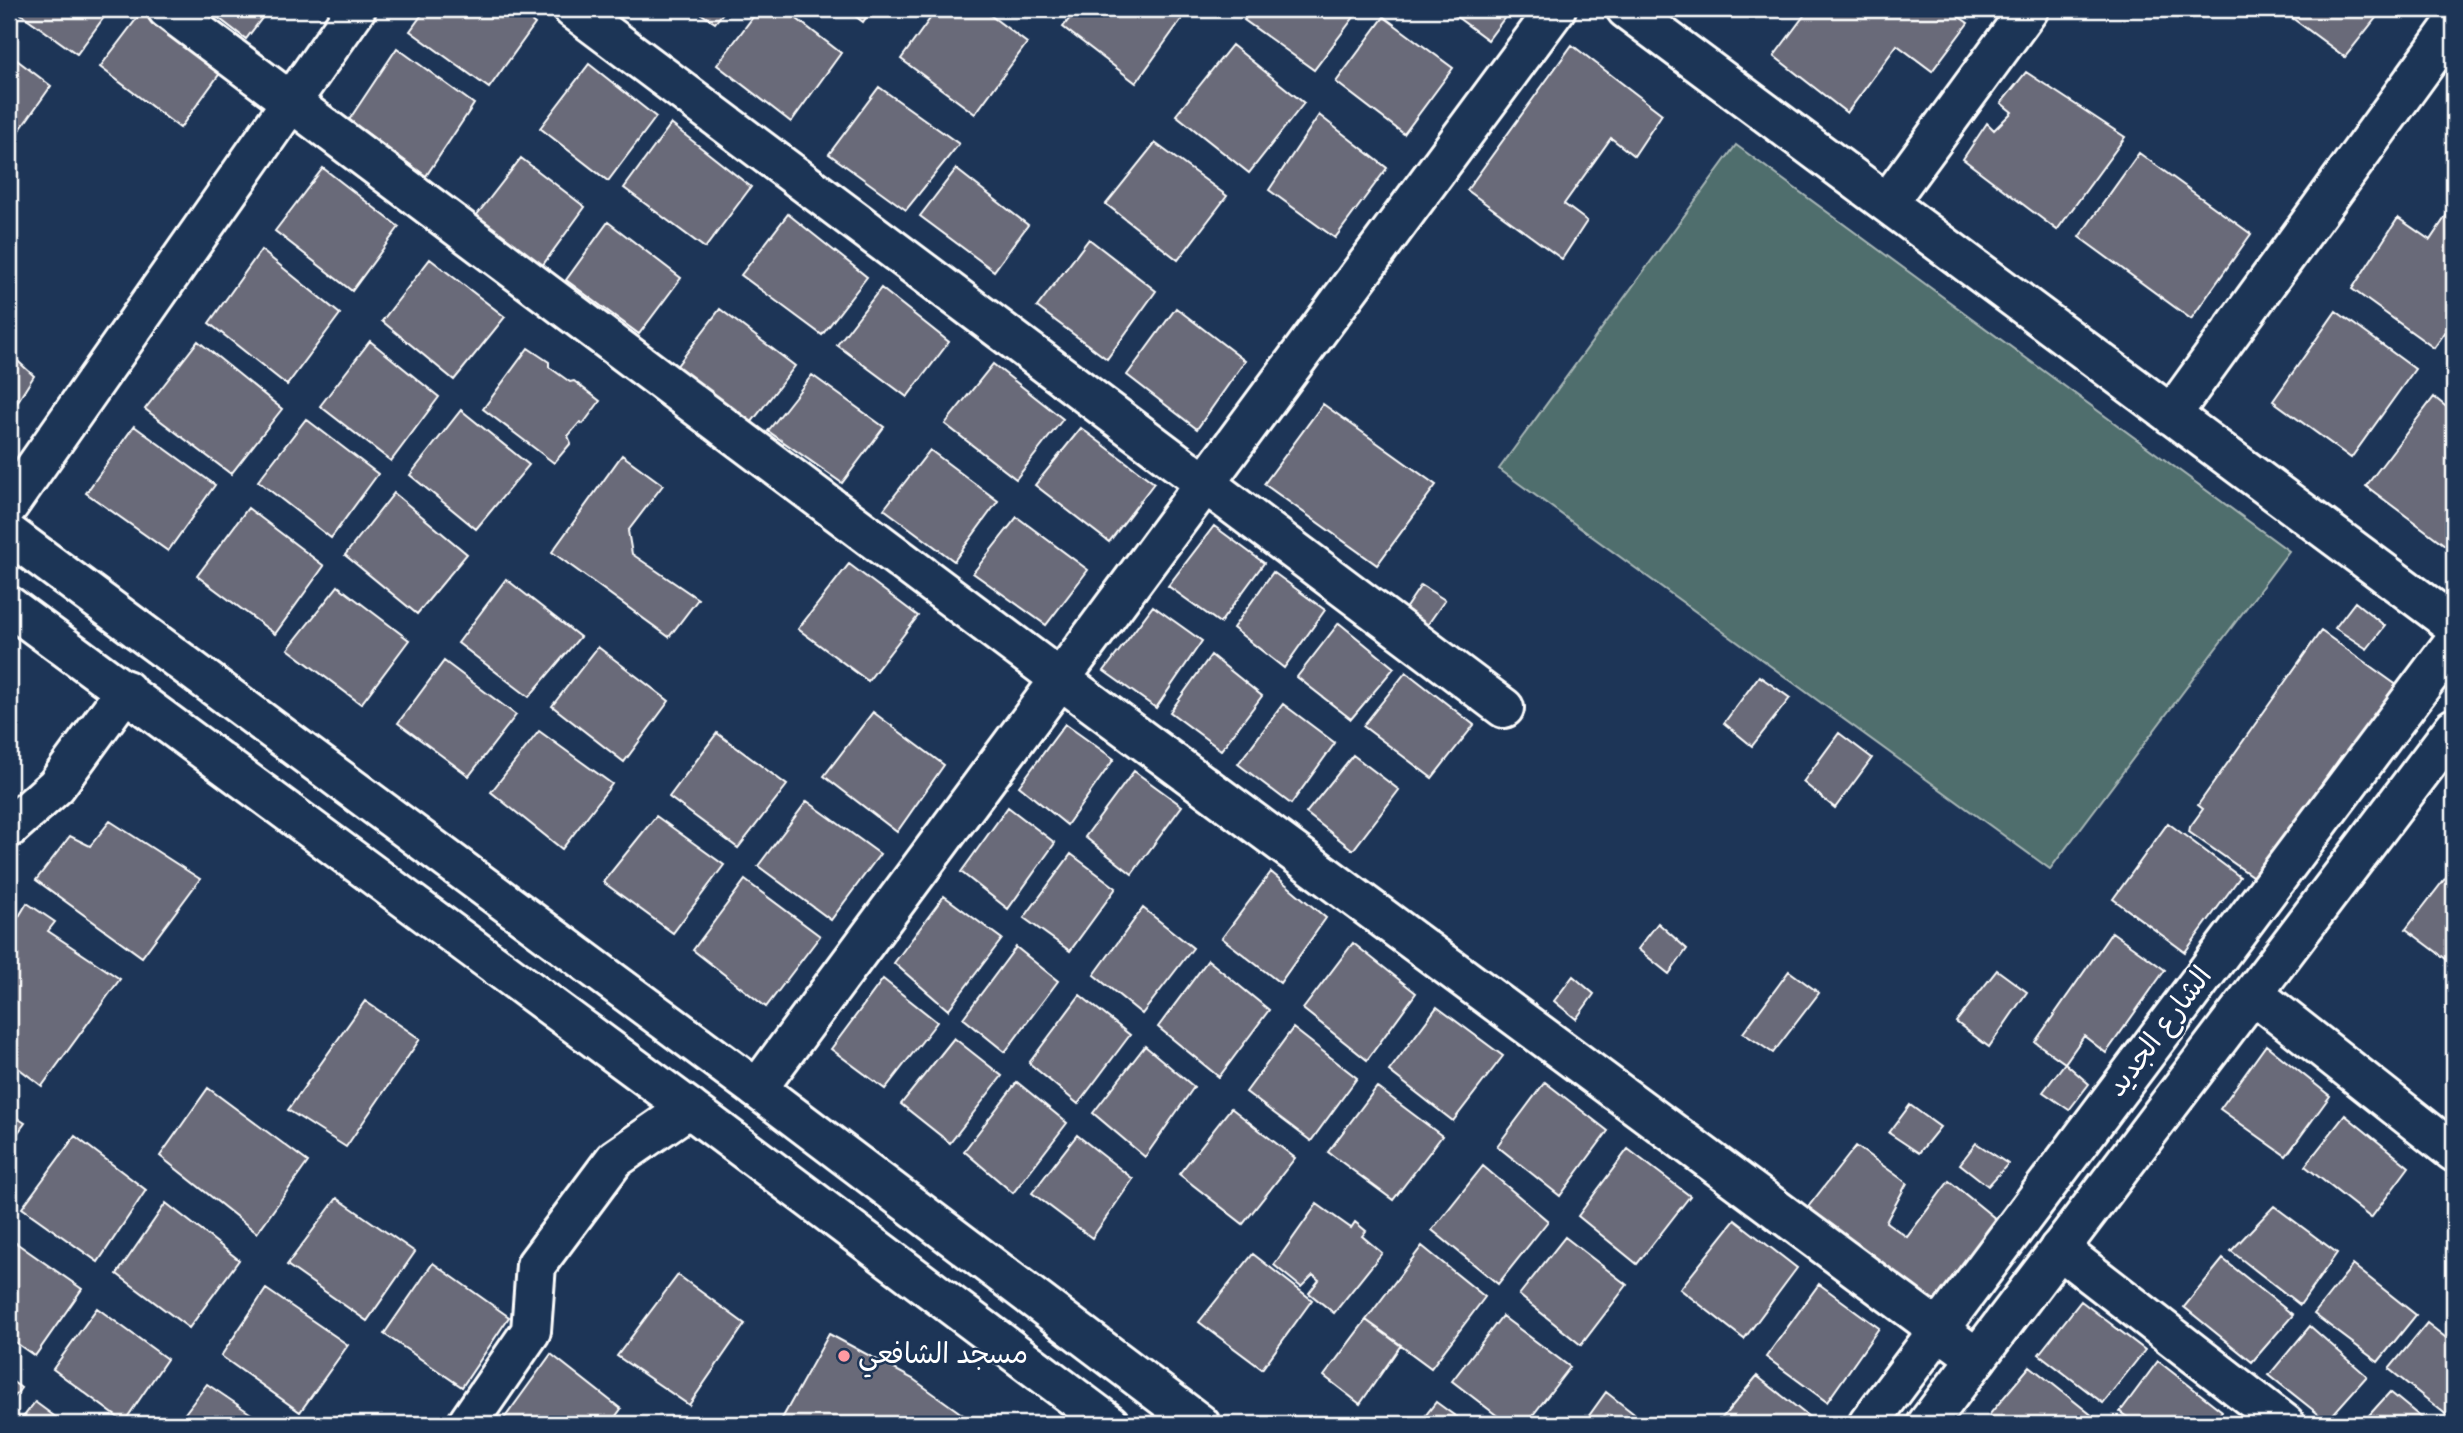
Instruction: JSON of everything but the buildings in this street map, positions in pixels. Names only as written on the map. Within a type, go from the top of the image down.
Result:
[{"type":"street","points":[[167,9],[1060,679],[1977,1358]]},
{"type":"street","points":[[9,505],[356,9]]},
{"type":"street","points":[[573,9],[1504,708]]},
{"type":"street","points":[[757,1088],[1556,9]]},
{"type":"street","points":[[1626,9],[2454,625]]},
{"type":"street","points":[[1887,203],[2029,9]]},
{"type":"street","points":[[2171,415],[2454,24]]},
{"type":"street","points":[[9,534],[757,1088],[1199,1424]]},
{"type":"street","points":[[9,606],[689,1108],[1110,1424]]},
{"type":"street","name":"الشارع الجديد","points":[[1868,1424],[2454,642]]},
{"type":"street","points":[[9,828],[56,786],[126,690]]},
{"type":"street","name":"الشارع الجديد","points":[[1940,1420],[1977,1358],[2454,729]]},
{"type":"street","points":[[2254,994],[2454,1152]]},
{"type":"street","points":[[467,1424],[531,1331],[536,1265],[615,1159],[689,1108]]},
{"type":"street","points":[[2059,1249],[2285,1424]]},
{"type":"green space","points":[[1736,145],[2289,551],[2050,869],[1499,469]]},
{"type":"place","name":"مسجد الشافعي","points":[[844,1356]]}]
